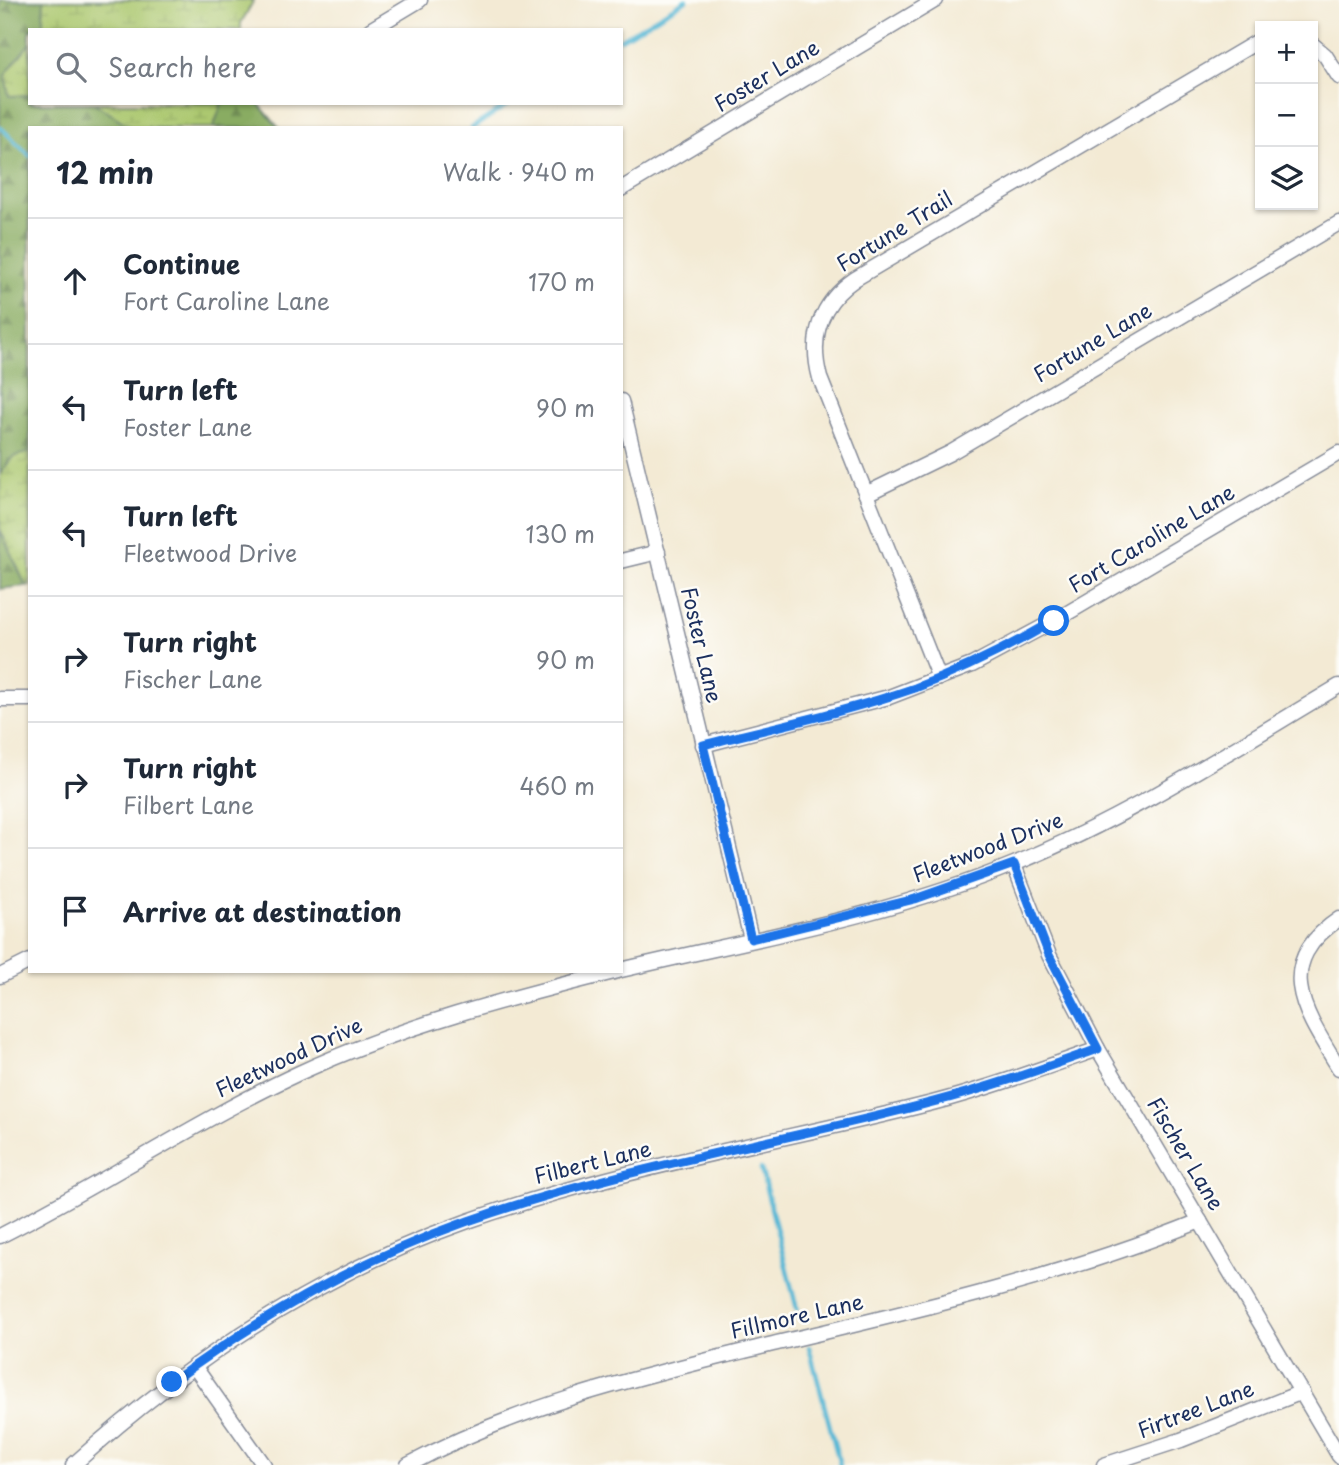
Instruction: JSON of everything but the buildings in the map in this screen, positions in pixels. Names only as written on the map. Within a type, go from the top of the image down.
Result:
[{"type":"street","points":[[373,28],[420,0]]},
{"type":"street","name":"Foster Lane","points":[[623,188],[936,0]]},
{"type":"street","name":"Fortune Trail","points":[[939,678],[823,388],[815,358],[818,325],[839,292],[892,256],[1255,43]]},
{"type":"street","points":[[1318,49],[1339,77]]},
{"type":"street","name":"Fortune Lane","points":[[866,494],[950,453],[1339,223]]},
{"type":"street","name":"Foster Lane","points":[[623,409],[751,939]]},
{"type":"street","name":"Fort Caroline Lane","points":[[703,745],[854,707],[939,678],[1045,626],[1339,453]]},
{"type":"street","points":[[623,561],[658,552]]},
{"type":"street","name":"Fleetwood Drive","points":[[623,970],[915,899],[1014,864],[1122,814],[1339,686]]},
{"type":"street","points":[[0,699],[28,699]]},
{"type":"street","name":"Fischer Lane","points":[[1014,864],[1049,955],[1098,1049],[1339,1456]]},
{"type":"street","points":[[1339,919],[1320,933],[1306,951],[1300,982],[1307,1014],[1339,1068]]},
{"type":"street","points":[[0,976],[28,962]]},
{"type":"street","name":"Fleetwood Drive","points":[[0,1236],[222,1112],[332,1058],[459,1012],[612,973]]},
{"type":"street","name":"Filbert Lane","points":[[73,1465],[152,1397],[270,1315],[353,1270],[467,1221],[557,1193],[954,1097],[1098,1049]]},
{"type":"street","name":"Fillmore Lane","points":[[408,1465],[516,1415],[586,1391],[1012,1286],[1116,1253],[1200,1220]]},
{"type":"street","points":[[194,1366],[264,1465]]},
{"type":"street","name":"Firtree Lane","points":[[1104,1465],[1181,1440],[1302,1392]]},
{"type":"green space","points":[[0,0],[44,0],[43,23],[40,28],[28,28],[28,46],[5,75],[9,96],[28,95],[28,105],[97,105],[130,126],[28,126],[28,453],[13,457],[0,474]]},
{"type":"green space","points":[[44,0],[254,0],[241,23],[241,28],[40,28],[43,23]]},
{"type":"green space","points":[[28,46],[28,95],[9,96],[5,75]]},
{"type":"green space","points":[[97,105],[221,105],[214,126],[130,126]]},
{"type":"green space","points":[[221,105],[260,105],[277,126],[214,126]]},
{"type":"green space","points":[[28,453],[28,586],[0,529],[0,474],[13,457]]},
{"type":"green space","points":[[0,529],[26,586],[0,589]]},
{"type":"waterway","points":[[623,38],[686,0]]},
{"type":"waterway","points":[[475,126],[507,105]]},
{"type":"waterway","points":[[0,127],[28,154]]},
{"type":"waterway","points":[[761,1169],[797,1309]]},
{"type":"waterway","points":[[809,1347],[840,1465]]},
{"type":"route","points":[[172,1382],[242,1333],[295,1301],[382,1256],[467,1221],[557,1193],[954,1097],[1098,1049],[1049,955],[1014,864],[915,899],[751,939],[703,745],[889,697],[972,665],[1054,621]]}]
